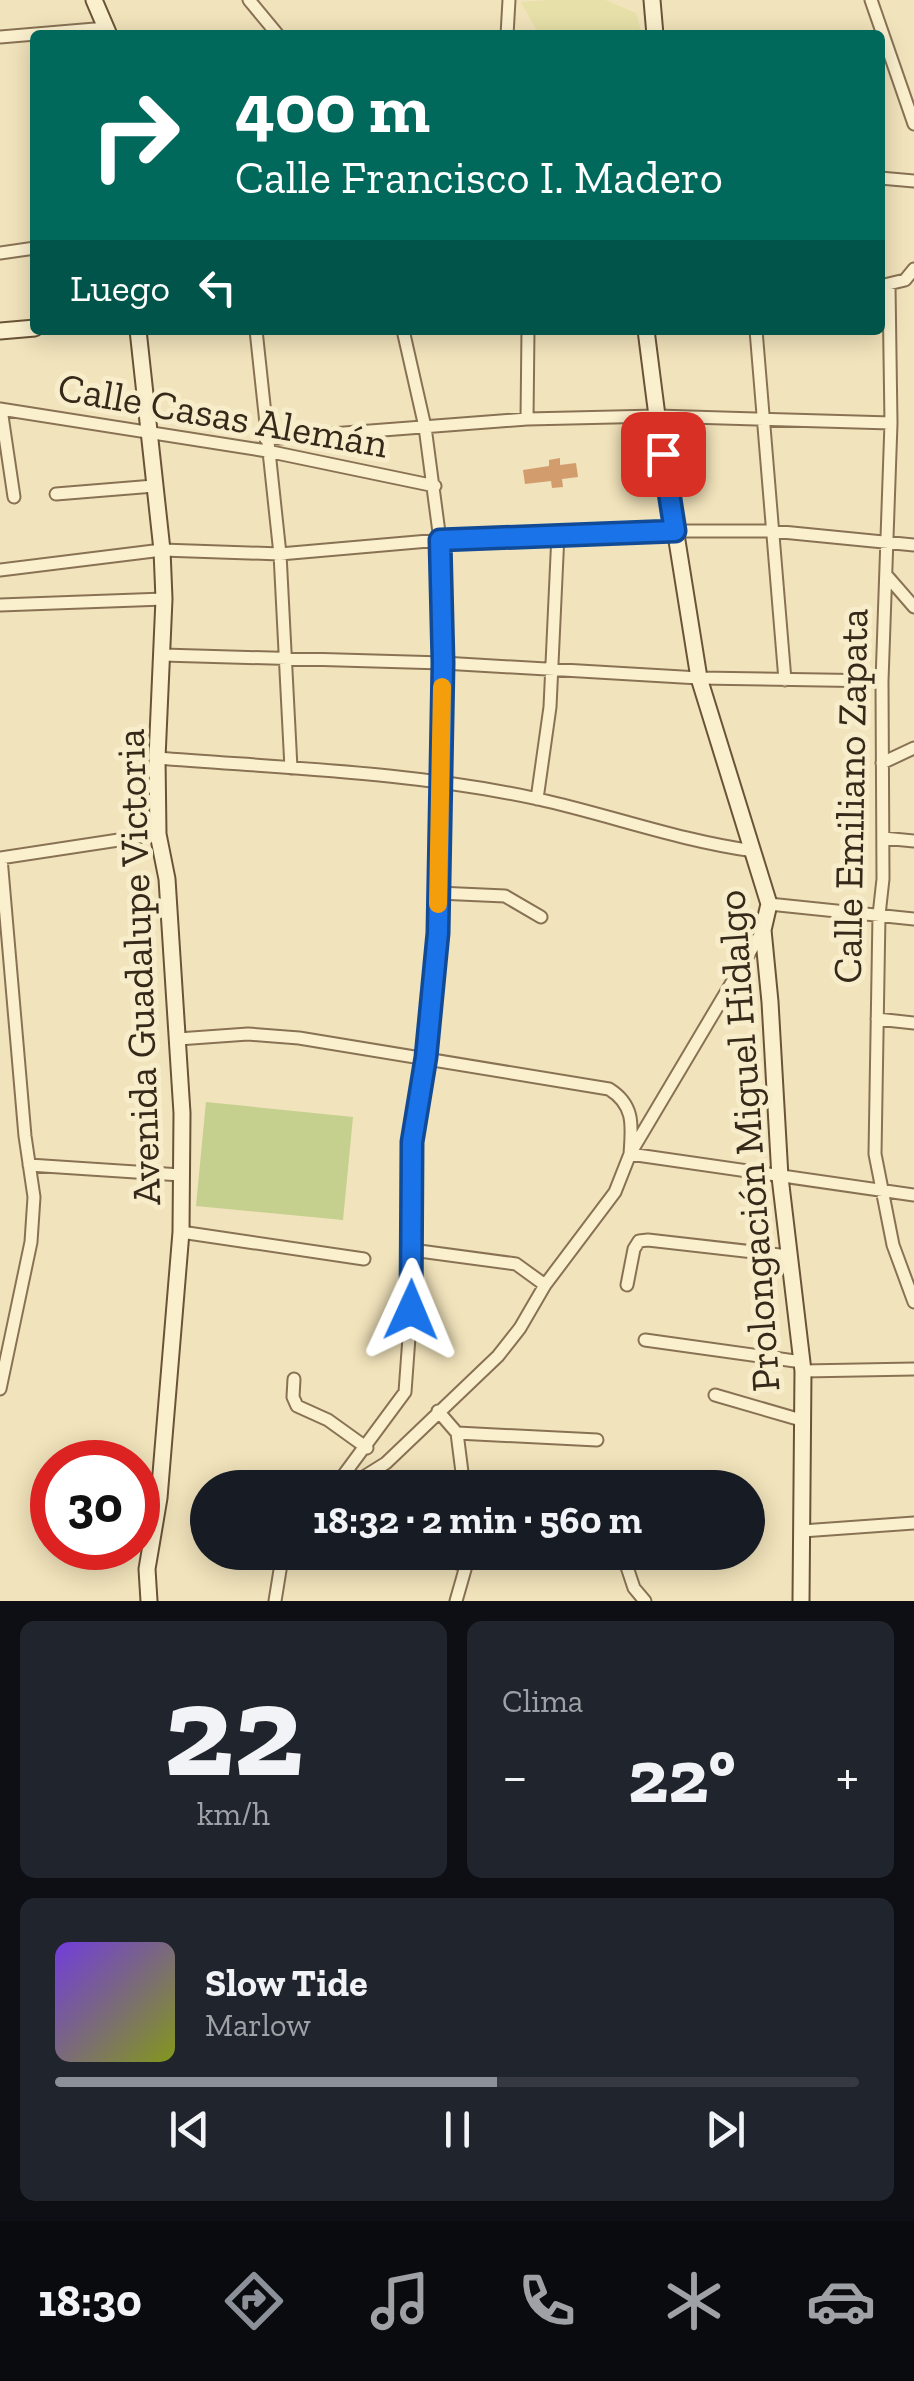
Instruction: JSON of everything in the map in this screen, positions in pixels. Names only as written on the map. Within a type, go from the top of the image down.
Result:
[{"type":"street","points":[[94,0],[107,30]]},
{"type":"street","points":[[249,0],[274,30]]},
{"type":"street","points":[[507,30],[509,0]]},
{"type":"street","points":[[652,0],[655,30]]},
{"type":"street","points":[[871,0],[882,30]]},
{"type":"street","points":[[0,38],[30,36]]},
{"type":"street","points":[[885,38],[914,118]]},
{"type":"street","points":[[885,178],[914,181]]},
{"type":"street","points":[[0,253],[30,249]]},
{"type":"street","points":[[885,286],[905,280],[914,269]]},
{"type":"street","name":"Calle Emiliano Zapata","points":[[885,305],[891,422],[882,681],[875,1154],[893,1246],[914,1302]]},
{"type":"street","points":[[0,330],[30,328]]},
{"type":"street","name":"Avenida Guadalupe Victoria","points":[[138,335],[162,550],[158,834],[167,879],[178,1040],[181,1175],[181,1232],[159,1498],[147,1568],[149,1601]]},
{"type":"street","points":[[256,335],[280,554],[291,768]]},
{"type":"street","points":[[348,1470],[406,1392],[412,1142],[426,1057],[438,933],[443,663],[440,540],[425,427],[404,335]]},
{"type":"street","points":[[527,419],[528,335]]},
{"type":"street","name":"Prolongación Miguel Hidalgo","points":[[647,335],[699,678],[768,904],[763,930],[780,1177],[802,1367],[801,1601]]},
{"type":"street","points":[[756,335],[785,680]]},
{"type":"street","points":[[0,409],[14,497]]},
{"type":"street","name":"Calle Casas Alemán","points":[[0,409],[148,432],[267,445],[435,486]]},
{"type":"street","points":[[267,445],[527,419],[657,416],[891,422]]},
{"type":"street","points":[[56,494],[154,486]]},
{"type":"street","points":[[0,570],[162,550],[280,554],[558,534],[772,531],[914,545]]},
{"type":"street","points":[[537,798],[550,707],[558,534]]},
{"type":"street","points":[[888,576],[914,607]]},
{"type":"street","points":[[0,605],[164,599]]},
{"type":"street","points":[[163,655],[443,663],[699,678],[882,681]]},
{"type":"street","points":[[882,763],[914,748]]},
{"type":"street","points":[[157,758],[440,782],[537,798],[714,845],[754,851]]},
{"type":"street","points":[[0,1389],[30,1242],[34,1197],[0,858],[158,834]]},
{"type":"street","points":[[882,838],[914,840]]},
{"type":"street","points":[[438,892],[505,896],[541,916]]},
{"type":"street","points":[[768,904],[914,919]]},
{"type":"street","points":[[375,1470],[498,1356],[520,1328],[545,1284],[615,1192],[630,1154],[763,930]]},
{"type":"street","points":[[877,1018],[914,1023]]},
{"type":"street","points":[[178,1040],[248,1034],[299,1038],[609,1090],[622,1097],[630,1110],[630,1154]]},
{"type":"street","points":[[630,1154],[914,1195]]},
{"type":"street","points":[[29,1166],[181,1175]]},
{"type":"street","points":[[181,1232],[364,1258]]},
{"type":"street","points":[[627,1284],[634,1249],[640,1241],[790,1256]]},
{"type":"street","points":[[412,1250],[516,1264],[545,1284]]},
{"type":"street","points":[[644,1340],[802,1367],[914,1368]]},
{"type":"street","points":[[294,1379],[297,1406],[345,1430],[367,1448]]},
{"type":"street","points":[[715,1395],[801,1420]]},
{"type":"street","points":[[438,1411],[457,1433],[462,1470]]},
{"type":"street","points":[[457,1433],[597,1440]]},
{"type":"street","points":[[802,1531],[914,1523]]},
{"type":"street","points":[[276,1601],[280,1570]]},
{"type":"street","points":[[456,1601],[463,1570]]},
{"type":"street","points":[[628,1570],[634,1588],[645,1601]]},
{"type":"shaded area","points":[[605,0],[636,13],[641,30],[536,30],[521,2]]},
{"type":"green space","points":[[206,1102],[353,1117],[343,1220],[196,1206]]},
{"type":"building","points":[[560,458],[560,465],[576,463],[578,477],[562,479],[563,487],[552,488],[551,481],[525,484],[523,470],[549,466],[549,460]]},
{"type":"slow traffic","points":[[438,904],[442,687]]},
{"type":"route","points":[[411,1310],[412,1142],[426,1057],[438,933],[443,663],[440,540],[675,531],[663,454]]}]
